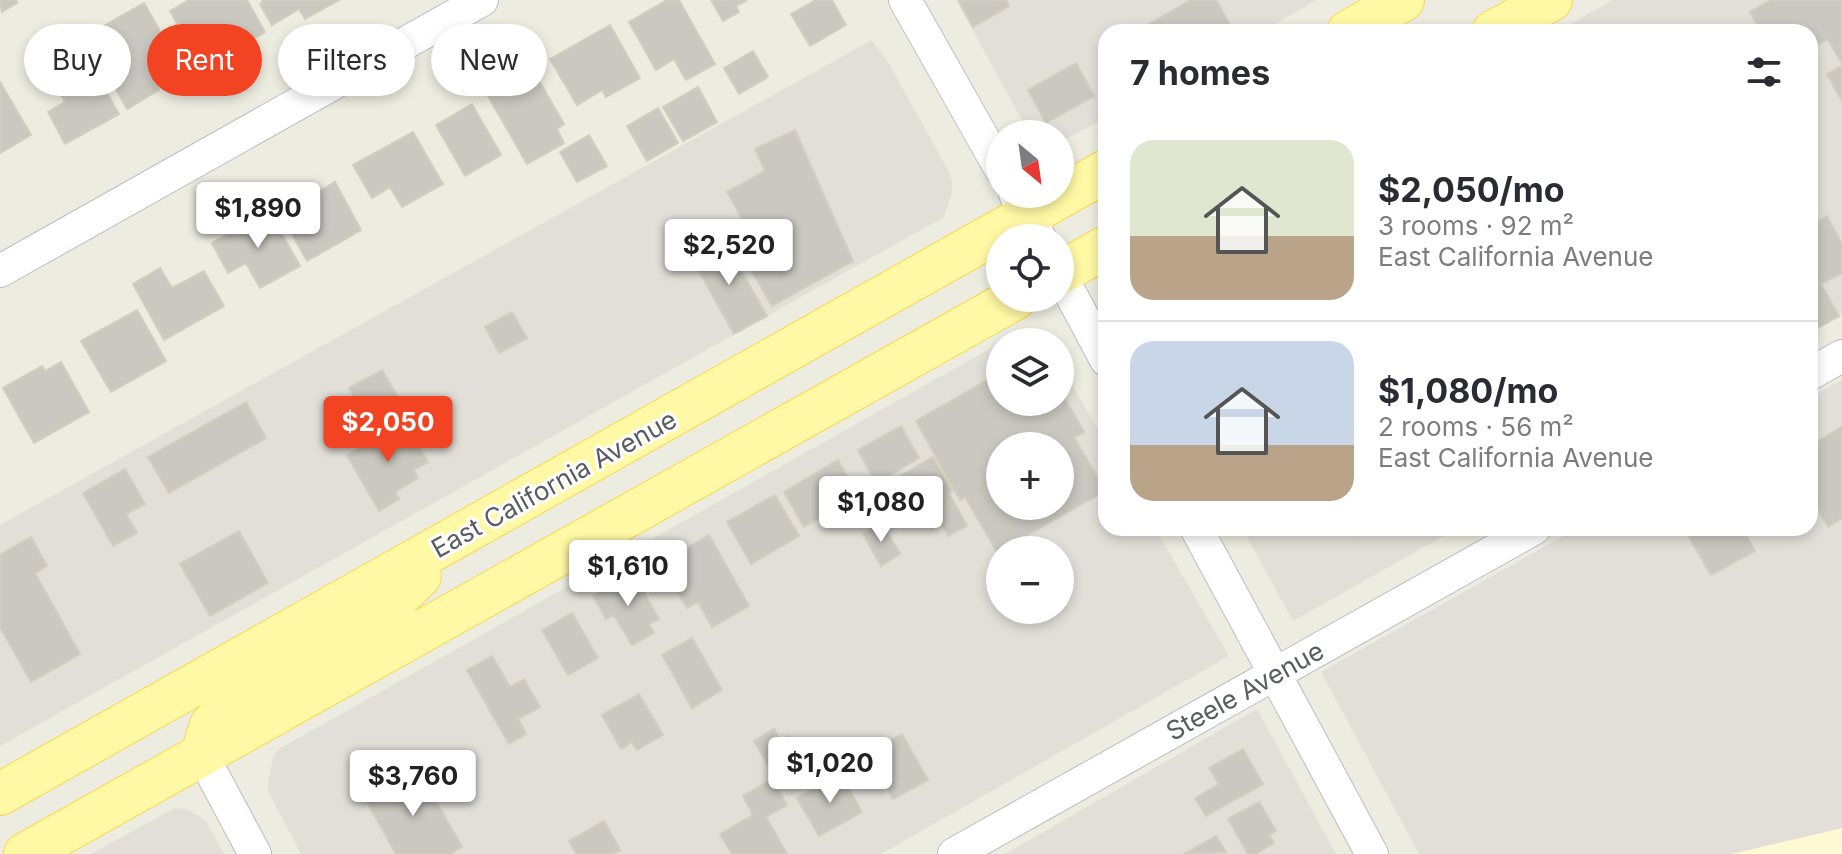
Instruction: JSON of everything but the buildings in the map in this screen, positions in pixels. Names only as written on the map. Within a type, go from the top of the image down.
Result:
[{"type":"main road","points":[[1362,24],[1403,0]]},
{"type":"main road","points":[[1508,24],[1551,0]]},
{"type":"main road","name":"East California Avenue","points":[[0,794],[1098,176]]},
{"type":"main road","points":[[1074,266],[1098,252]]},
{"type":"main road","points":[[25,854],[991,312]]},
{"type":"main road","points":[[202,755],[211,725],[237,700],[378,617],[458,538]]},
{"type":"street","points":[[0,271],[482,0]]},
{"type":"street","points":[[905,0],[986,143]]},
{"type":"street","points":[[1074,300],[1098,345]]},
{"type":"street","points":[[1818,370],[1842,356]]},
{"type":"street","points":[[1200,536],[1372,854]]},
{"type":"street","name":"Steele Avenue","points":[[954,854],[1521,536]]},
{"type":"street","points":[[202,755],[255,854]]},
{"type":"shaded area","points":[[956,0],[1317,0],[1274,24],[1098,24],[1098,122],[1074,135],[1074,120],[1022,120]]},
{"type":"shaded area","points":[[1613,0],[1842,0],[1842,313],[1818,326],[1818,24],[1570,24]]},
{"type":"shaded area","points":[[872,40],[889,64],[949,172],[952,193],[944,217],[0,746],[0,525]]},
{"type":"shaded area","points":[[986,351],[986,416],[1074,416],[1074,388],[1098,429],[1098,536],[1160,536],[1229,656],[881,854],[301,854],[267,789],[273,757],[279,749]]},
{"type":"shaded area","points":[[1842,380],[1842,828],[1731,854],[1419,854],[1321,672],[1564,536],[1818,536],[1818,394]]},
{"type":"shaded area","points":[[1246,536],[1444,536],[1293,621]]},
{"type":"shaded area","points":[[1257,709],[1336,854],[1005,854]]},
{"type":"shaded area","points":[[175,808],[189,810],[206,821],[224,854],[91,854]]},
{"type":"shaded area","points":[[1842,828],[1842,854],[1731,854]]}]
